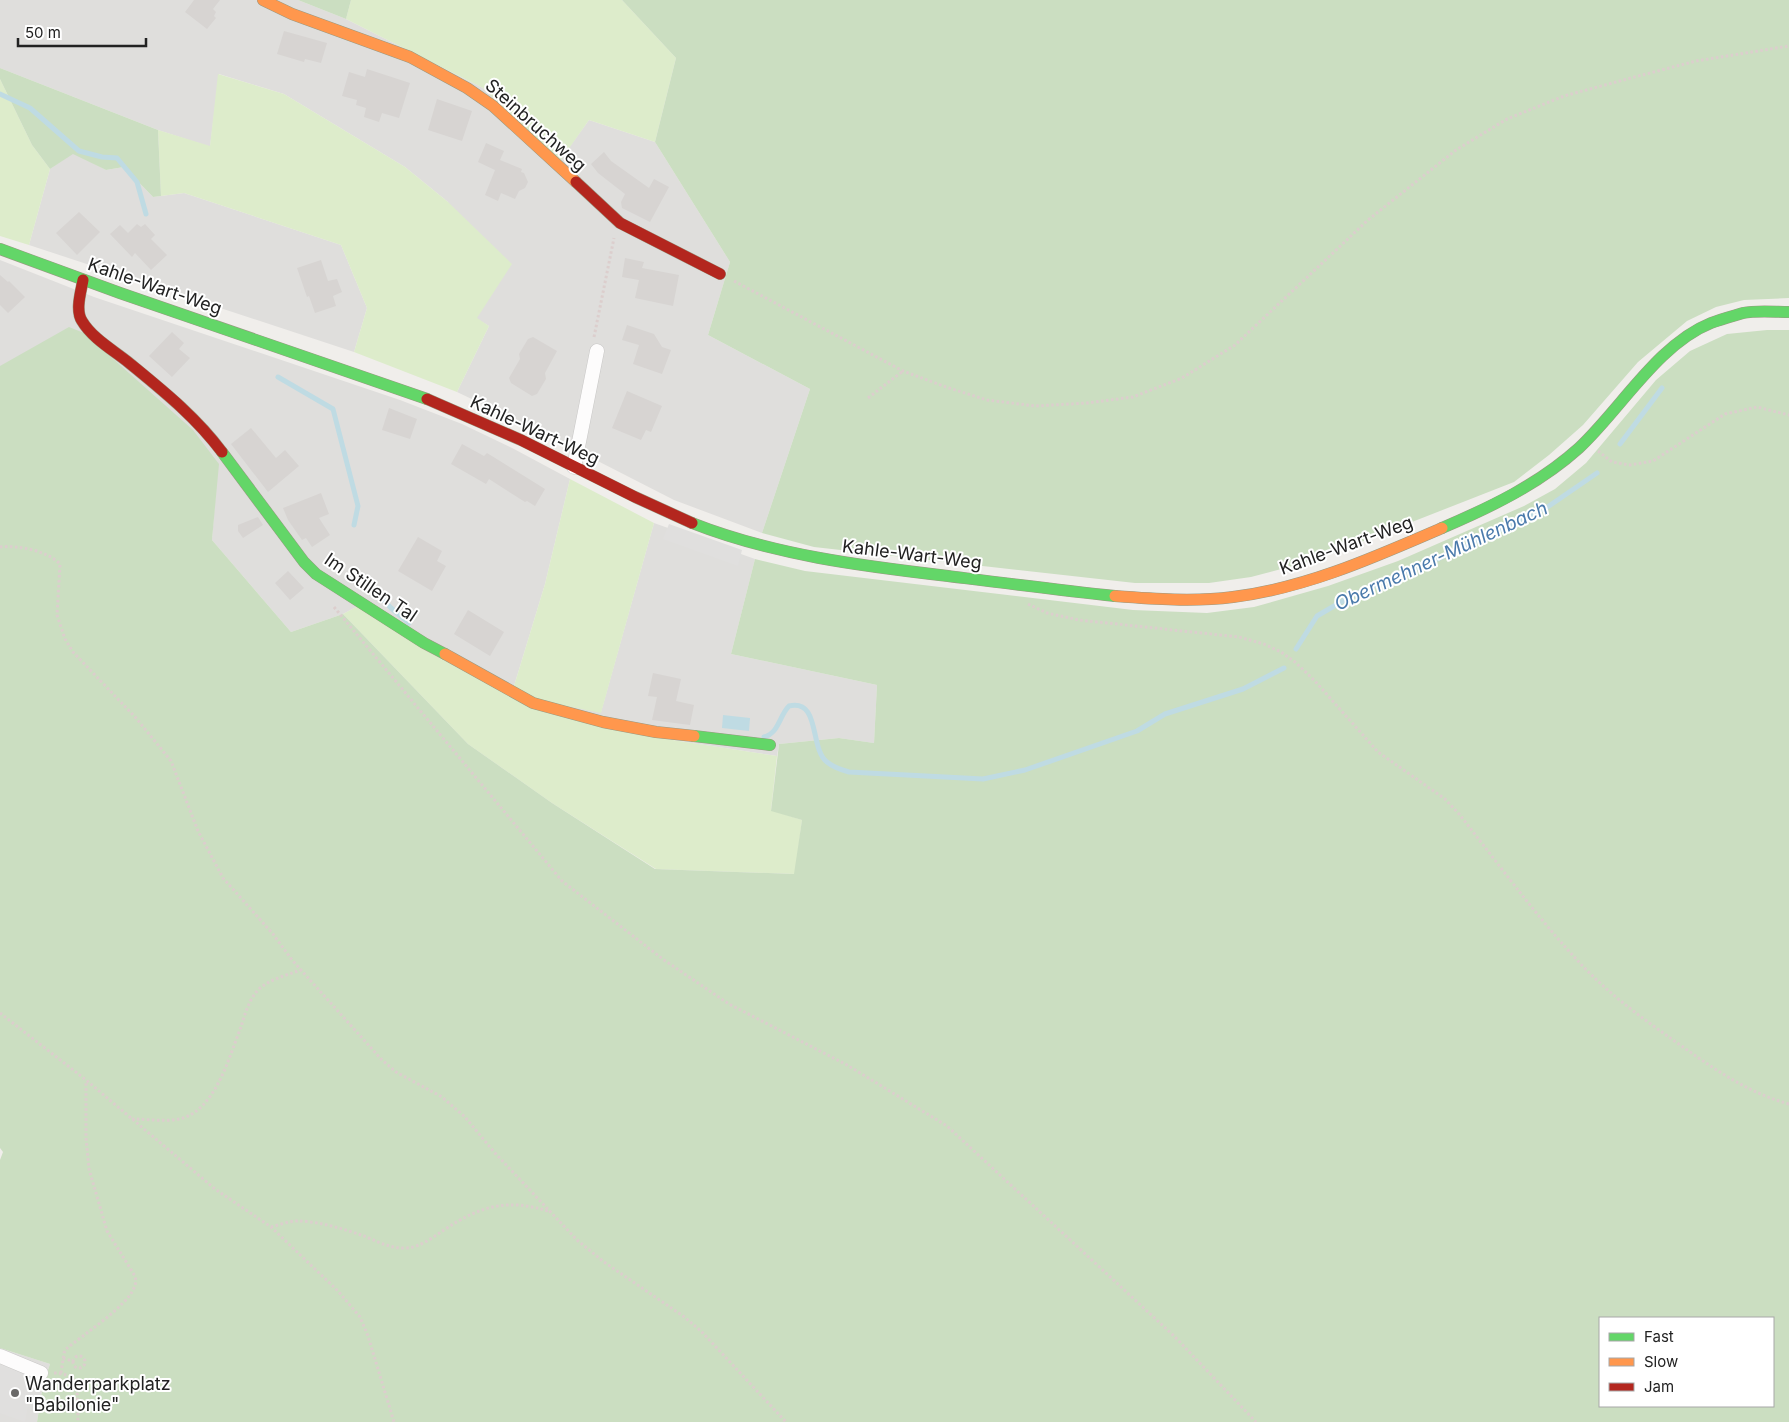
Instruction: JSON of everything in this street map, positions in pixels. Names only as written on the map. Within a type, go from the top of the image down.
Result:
[{"type":"street","name":"Steinbruchweg","points":[[262,0],[292,14],[410,57],[468,88],[493,106],[620,223],[720,274]]},
{"type":"street","name":"Kahle-Wart-Weg","points":[[0,250],[413,394],[521,440],[626,494],[700,526],[754,544],[806,557],[857,565],[1132,597],[1207,599],[1250,594],[1322,576],[1393,549],[1519,492],[1554,469],[1586,442],[1646,370],[1670,348],[1694,331],[1722,318],[1746,313],[1789,312]]},
{"type":"street","name":"Im Stillen Tal","points":[[83,280],[79,304],[81,320],[93,334],[197,421],[304,562],[316,574],[424,643],[533,703],[602,722],[656,732],[770,745]]},
{"type":"street","points":[[574,467],[597,351]]},
{"type":"street","points":[[0,1356],[41,1373]]},
{"type":"path","points":[[720,274],[903,371],[946,388],[987,400],[1035,406],[1087,403],[1133,397],[1182,378],[1235,345],[1368,220],[1456,150],[1507,120],[1564,96],[1630,78],[1696,61],[1789,46]]},
{"type":"path","points":[[597,351],[593,342],[596,320],[612,242],[620,223]]},
{"type":"path","points":[[868,398],[903,371]]},
{"type":"path","points":[[1586,442],[1612,462],[1630,465],[1653,461],[1726,414],[1757,407],[1789,414]]},
{"type":"path","points":[[0,547],[7,546],[45,553],[54,557],[60,564],[57,615],[65,640],[136,718],[171,761],[198,831],[223,878],[372,1051],[396,1072],[442,1097],[465,1117],[494,1152],[590,1251],[683,1316],[701,1331],[786,1422]]},
{"type":"path","points":[[329,602],[562,881],[664,960],[729,1004],[847,1065],[947,1126],[1174,1336],[1256,1422]]},
{"type":"path","points":[[1027,604],[1047,613],[1079,620],[1239,638],[1264,644],[1281,652],[1314,680],[1378,752],[1445,799],[1578,962],[1620,1001],[1718,1072],[1761,1094],[1789,1104]]},
{"type":"path","points":[[132,1119],[179,1119],[190,1115],[202,1106],[213,1093],[223,1074],[248,1007],[258,990],[265,984],[301,970]]},
{"type":"path","points":[[0,1013],[86,1080],[215,1189],[271,1227],[338,1291],[360,1317],[368,1336],[394,1422]]},
{"type":"path","points":[[61,1373],[66,1349],[126,1299],[134,1288],[136,1280],[107,1231],[88,1169],[86,1080]]},
{"type":"path","points":[[271,1227],[296,1221],[318,1224],[360,1235],[395,1248],[409,1248],[423,1244],[459,1220],[487,1208],[507,1204],[531,1205],[552,1212]]},
{"type":"path","points":[[63,1358],[72,1361],[77,1369],[85,1364],[83,1358],[79,1356],[75,1357],[72,1361]]},
{"type":"path","points":[[41,1373],[61,1373],[69,1376],[77,1385],[78,1422]]},
{"type":"shaded area","points":[[0,0],[298,0],[346,19],[483,88],[560,160],[589,120],[655,142],[730,262],[708,335],[810,389],[762,533],[674,500],[541,432],[457,392],[489,326],[477,319],[448,202],[405,167],[284,94],[219,74],[210,147],[158,130],[0,68]]},
{"type":"shaded area","points":[[73,153],[106,170],[124,167],[153,197],[184,193],[341,245],[367,308],[354,352],[29,245],[50,169]]},
{"type":"shaded area","points":[[0,260],[94,297],[400,400],[462,424],[570,479],[545,584],[514,686],[601,712],[654,523],[755,559],[731,654],[877,685],[874,743],[839,738],[779,744],[777,756],[653,737],[534,707],[358,606],[343,614],[291,632],[212,540],[218,464],[0,366]]},
{"type":"shaded area","points":[[669,524],[742,550],[738,566],[663,539]]},
{"type":"shaded area","points":[[0,1348],[50,1364],[43,1385],[37,1422],[0,1422]]},
{"type":"shaded area","name":"Wanderparkplatz \"Babilonie\"","points":[[0,1361],[34,1373],[25,1422],[0,1413]]},
{"type":"green space","points":[[298,0],[351,0],[346,19]]},
{"type":"green space","points":[[351,0],[622,0],[676,58],[655,142],[589,120],[560,161],[483,88],[346,19]]},
{"type":"green space","points":[[622,0],[1789,0],[1789,298],[1744,300],[1716,307],[1687,321],[1638,362],[1583,425],[1514,482],[1315,560],[1251,577],[1209,583],[1135,583],[814,547],[762,533],[810,389],[708,335],[730,262],[655,142],[676,58]]},
{"type":"green space","points":[[0,68],[158,130],[161,196],[153,197],[124,167],[106,170],[73,154],[50,169],[32,145],[0,79]]},
{"type":"green space","points":[[218,74],[284,94],[405,167],[448,202],[512,264],[477,318],[489,326],[457,392],[354,352],[367,308],[341,245],[184,193],[161,196],[158,130],[210,146]]},
{"type":"green space","points":[[0,79],[32,145],[50,169],[29,245],[0,236]]},
{"type":"green space","points":[[69,327],[84,333],[193,430],[219,464],[212,540],[291,632],[343,614],[468,744],[552,803],[655,869],[794,874],[802,820],[771,811],[779,744],[839,738],[874,743],[877,685],[731,654],[755,559],[805,571],[1133,610],[1207,613],[1254,607],[1328,586],[1398,561],[1524,506],[1555,489],[1586,463],[1656,380],[1690,351],[1727,334],[1789,330],[1789,1422],[37,1422],[43,1385],[50,1364],[0,1348],[0,1160],[3,1152],[0,1148],[0,366]]},
{"type":"green space","points":[[570,479],[654,523],[601,713],[538,700],[514,686],[545,584]]},
{"type":"green space","points":[[358,606],[454,665],[653,737],[777,756],[771,810],[802,820],[795,874],[656,869],[552,803],[468,744],[343,614]]},
{"type":"water","points":[[723,715],[750,718],[749,731],[722,728]]},
{"type":"building","points":[[194,0],[220,0],[213,9],[216,12],[214,16],[216,18],[207,29],[185,12]]},
{"type":"building","points":[[284,31],[327,43],[321,63],[305,59],[304,62],[277,54]]},
{"type":"building","points":[[367,69],[410,83],[399,118],[382,113],[379,122],[364,117],[366,108],[356,105],[357,100],[342,96],[349,72],[365,77]]},
{"type":"building","points":[[437,99],[472,111],[462,141],[428,130]]},
{"type":"building","points":[[486,143],[504,151],[500,160],[522,169],[521,172],[524,173],[528,182],[525,188],[519,191],[515,199],[501,193],[498,201],[485,195],[495,170],[478,162]]},
{"type":"building","points":[[604,152],[611,161],[649,188],[654,179],[669,187],[650,222],[622,208],[621,202],[625,194],[598,173],[591,164]]},
{"type":"building","points":[[79,212],[100,232],[77,255],[56,233]]},
{"type":"building","points":[[137,224],[141,227],[145,224],[155,235],[151,239],[167,255],[151,270],[135,253],[132,257],[110,234],[120,225],[128,233]]},
{"type":"building","points":[[625,258],[644,262],[642,268],[679,275],[673,306],[635,298],[639,280],[622,277]]},
{"type":"building","points":[[321,260],[328,281],[337,279],[342,292],[333,296],[336,306],[315,313],[297,268]]},
{"type":"building","points":[[0,275],[25,297],[8,313],[0,305]]},
{"type":"building","points":[[627,325],[654,334],[662,347],[671,350],[662,374],[633,364],[639,345],[622,340]]},
{"type":"building","points":[[172,332],[184,343],[179,349],[190,358],[172,377],[149,356]]},
{"type":"building","points":[[533,337],[557,351],[545,373],[546,379],[537,394],[532,396],[511,383],[509,378],[520,359],[519,354],[528,339]]},
{"type":"building","points":[[627,391],[662,406],[651,432],[646,430],[641,440],[612,428]]},
{"type":"building","points":[[389,408],[417,419],[410,439],[382,430]]},
{"type":"building","points":[[251,428],[276,458],[285,450],[299,466],[268,492],[231,444]]},
{"type":"building","points":[[462,444],[484,456],[487,453],[545,489],[535,506],[527,501],[525,502],[489,479],[486,484],[451,464]]},
{"type":"building","points":[[321,493],[329,514],[319,518],[330,535],[312,547],[306,538],[302,540],[288,520],[283,508]]},
{"type":"building","points":[[258,517],[263,525],[243,538],[238,531],[238,525]]},
{"type":"building","points":[[418,537],[442,551],[437,561],[446,566],[432,591],[398,571]]},
{"type":"building","points":[[288,571],[304,588],[290,600],[275,583]]},
{"type":"building","points":[[468,610],[504,632],[490,656],[454,634]]},
{"type":"building","points":[[653,673],[681,679],[676,701],[694,705],[690,725],[652,720],[657,697],[648,696]]},
{"type":"waterway","name":"Obermehner-Mühlenbach","points":[[0,94],[30,108],[79,151],[102,157],[117,158],[137,182],[146,214]]},
{"type":"waterway","name":"Obermehner-Mühlenbach","points":[[278,377],[333,409],[358,506],[354,525]]},
{"type":"waterway","name":"Obermehner-Mühlenbach","points":[[1620,444],[1662,388]]},
{"type":"waterway","name":"Obermehner-Mühlenbach","points":[[1296,649],[1317,616],[1353,595],[1454,552],[1546,508],[1597,473]]},
{"type":"waterway","name":"Obermehner-Mühlenbach","points":[[366,582],[391,608],[409,623]]},
{"type":"waterway","name":"Obermehner-Mühlenbach","points":[[764,737],[773,732],[789,706],[799,706],[806,710],[810,717],[822,755],[827,762],[838,768],[849,772],[983,779],[1025,770],[1137,731],[1165,714],[1243,689],[1284,668]]},
{"type":"traffic: fast","points":[[0,249],[120,293],[427,399]]},
{"type":"traffic: fast","points":[[1442,528],[1514,494],[1564,461],[1594,433],[1640,379],[1674,346],[1692,333],[1711,323],[1743,313],[1760,311],[1789,312]]},
{"type":"traffic: fast","points":[[222,452],[304,562],[316,574],[424,643],[445,654]]},
{"type":"traffic: fast","points":[[692,523],[754,543],[818,558],[883,568],[1115,596]]},
{"type":"traffic: fast","points":[[694,736],[770,745]]},
{"type":"traffic: slow","points":[[263,0],[292,14],[410,57],[467,88],[493,106],[576,182]]},
{"type":"traffic: slow","points":[[1115,596],[1189,600],[1260,593],[1340,570],[1442,528]]},
{"type":"traffic: slow","points":[[445,654],[533,703],[603,722],[656,732],[694,736]]},
{"type":"traffic: jam","points":[[576,182],[620,223],[720,274]]},
{"type":"traffic: jam","points":[[83,280],[79,312],[86,327],[178,404],[222,452]]},
{"type":"traffic: jam","points":[[427,399],[521,440],[692,523]]},
{"type":"place","name":"Wanderparkplatz \"Babilonie\"","points":[[15,1393]]}]
